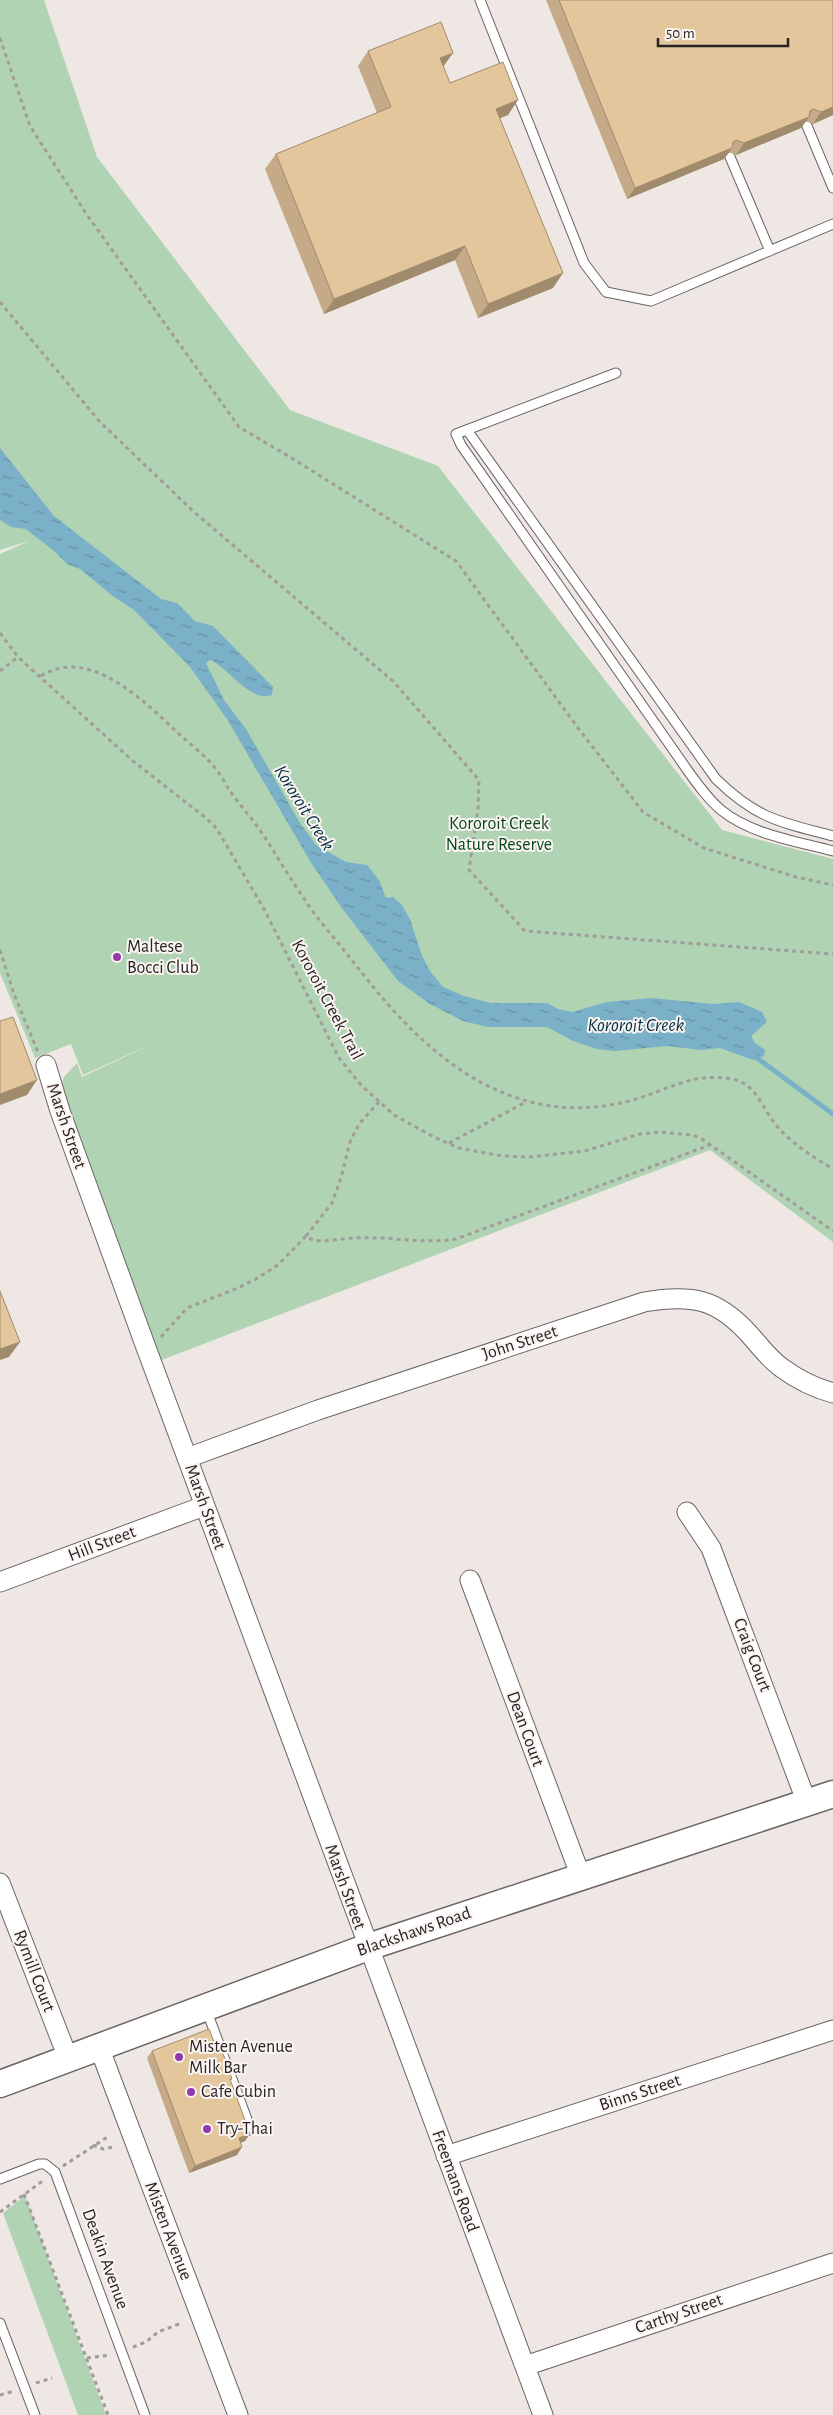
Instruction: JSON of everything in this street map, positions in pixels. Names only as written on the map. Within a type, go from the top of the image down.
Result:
[{"type":"main road","name":"Blackshaws Road","points":[[0,2084],[368,1947],[833,1794]]},
{"type":"street","name":"Marsh Street","points":[[46,1065],[60,1110],[144,1342],[368,1947]]},
{"type":"street","name":"John Street","points":[[187,1458],[383,1389],[644,1302],[670,1297],[694,1299],[719,1308],[742,1326],[781,1368],[804,1382],[833,1393]]},
{"type":"street","name":"Hill Street","points":[[0,1582],[204,1506]]},
{"type":"street","name":"Craig Court","points":[[687,1512],[711,1548],[807,1802]]},
{"type":"street","name":"Dean Court","points":[[470,1580],[580,1877]]},
{"type":"street","name":"Rymill Court","points":[[0,1883],[68,2058]]},
{"type":"street","name":"Freemans Road","points":[[368,1947],[543,2415]]},
{"type":"street","name":"Binns Street","points":[[446,2156],[833,2030]]},
{"type":"street","name":"Misten Avenue","points":[[99,2047],[238,2415]]},
{"type":"street","name":"Carthy Street","points":[[525,2366],[833,2263]]},
{"type":"lane","points":[[480,0],[584,263],[606,292],[651,301],[833,224]]},
{"type":"lane","points":[[807,126],[833,188]]},
{"type":"lane","points":[[730,157],[770,251]]},
{"type":"lane","points":[[616,372],[456,434],[465,453],[590,632],[713,802],[729,816],[753,828],[833,851]]},
{"type":"lane","points":[[467,430],[716,779],[737,799],[759,813],[775,820],[833,836]]},
{"type":"lane","points":[[590,632],[604,622]]},
{"type":"lane","points":[[656,725],[670,716]]},
{"type":"lane","points":[[753,828],[759,813]]},
{"type":"lane","points":[[205,2008],[251,2130]]},
{"type":"lane","name":"Deakin Avenue","points":[[0,2179],[40,2164],[45,2164],[55,2172],[145,2415]]},
{"type":"lane","points":[[0,2323],[35,2415]]},
{"type":"path","points":[[0,38],[30,126],[87,215],[239,427],[456,561],[578,728],[643,812],[704,848],[796,876],[833,885]]},
{"type":"path","points":[[0,302],[100,422],[194,512],[394,682],[479,780],[478,808],[469,870],[525,931],[833,954]]},
{"type":"path","name":"Kororoit Creek Trail","points":[[0,633],[18,657],[133,761],[217,830],[264,909],[339,1058],[360,1085],[394,1115],[414,1127],[476,1153],[529,1157],[585,1151],[640,1134],[660,1132],[692,1135],[711,1145],[833,1231]]},
{"type":"path","points":[[0,671],[18,657]]},
{"type":"path","points":[[41,676],[50,670],[78,668],[113,680],[145,702],[214,767],[230,792],[256,825],[306,902],[392,1009],[436,1053],[458,1070],[491,1088],[526,1102],[561,1108],[601,1107],[634,1100],[698,1077],[732,1079],[748,1084],[776,1124],[801,1149],[833,1169]]},
{"type":"path","points":[[0,950],[14,994],[37,1051],[46,1065]]},
{"type":"path","points":[[144,1342],[161,1336],[187,1308],[238,1288],[279,1264],[306,1236],[332,1203],[341,1178],[350,1142],[359,1124],[379,1102]]},
{"type":"path","points":[[449,1143],[526,1102]]},
{"type":"path","points":[[306,1236],[312,1240],[323,1241],[356,1237],[434,1242],[456,1239],[711,1145]]},
{"type":"path","points":[[93,2145],[103,2149],[113,2147]]},
{"type":"path","points":[[24,2194],[108,2415]]},
{"type":"green space","name":"Kororoit Creek Nature Reserve","points":[[0,0],[44,0],[97,157],[290,410],[438,466],[722,830],[833,859],[833,1242],[710,1150],[159,1361],[59,1091],[64,1077],[77,1063],[82,1077],[158,1041],[83,1075],[71,1044],[35,1058],[0,973],[0,554],[29,541],[0,550]]},
{"type":"green space","points":[[25,2196],[106,2415],[78,2415],[3,2213]]},
{"type":"water","name":"Kororoit Creek","points":[[0,448],[54,516],[161,599],[177,603],[195,621],[213,626],[273,687],[272,695],[256,694],[247,689],[217,664],[210,660],[206,663],[224,700],[246,729],[300,823],[316,845],[346,862],[367,865],[379,880],[386,898],[393,897],[402,905],[410,919],[422,956],[430,971],[443,987],[464,996],[491,1003],[547,1003],[558,1009],[572,1012],[607,1002],[651,998],[713,1004],[739,1002],[762,1012],[767,1022],[751,1036],[755,1043],[765,1050],[764,1056],[753,1060],[720,1048],[701,1050],[667,1046],[615,1051],[597,1049],[573,1041],[547,1027],[488,1027],[463,1021],[430,1004],[398,981],[341,907],[310,861],[227,719],[190,667],[134,610],[114,597],[80,569],[67,564],[26,529],[11,527],[0,520]]},
{"type":"building","points":[[559,0],[833,0],[833,107],[821,112],[813,109],[810,111],[809,117],[744,143],[736,140],[733,142],[732,148],[635,188]]},
{"type":"building","points":[[441,22],[453,53],[440,58],[450,83],[503,62],[518,100],[496,109],[563,273],[488,304],[465,246],[334,299],[276,154],[391,107],[368,51]]},
{"type":"building","points":[[13,1017],[37,1080],[0,1094],[0,1021]]},
{"type":"building","points":[[0,1291],[20,1342],[0,1349]]},
{"type":"building","points":[[209,2029],[216,2047],[220,2046],[250,2134],[239,2138],[242,2147],[195,2166],[152,2051]]},
{"type":"waterway","name":"Kororoit Creek","points":[[753,1055],[833,1114]]},
{"type":"place","name":"Maltese Bocci Club","points":[[117,957]]},
{"type":"place","name":"Misten Avenue Milk Bar","points":[[179,2057]]},
{"type":"place","name":"Cafe Cubin","points":[[191,2092]]},
{"type":"place","name":"Try-Thai","points":[[207,2129]]}]
